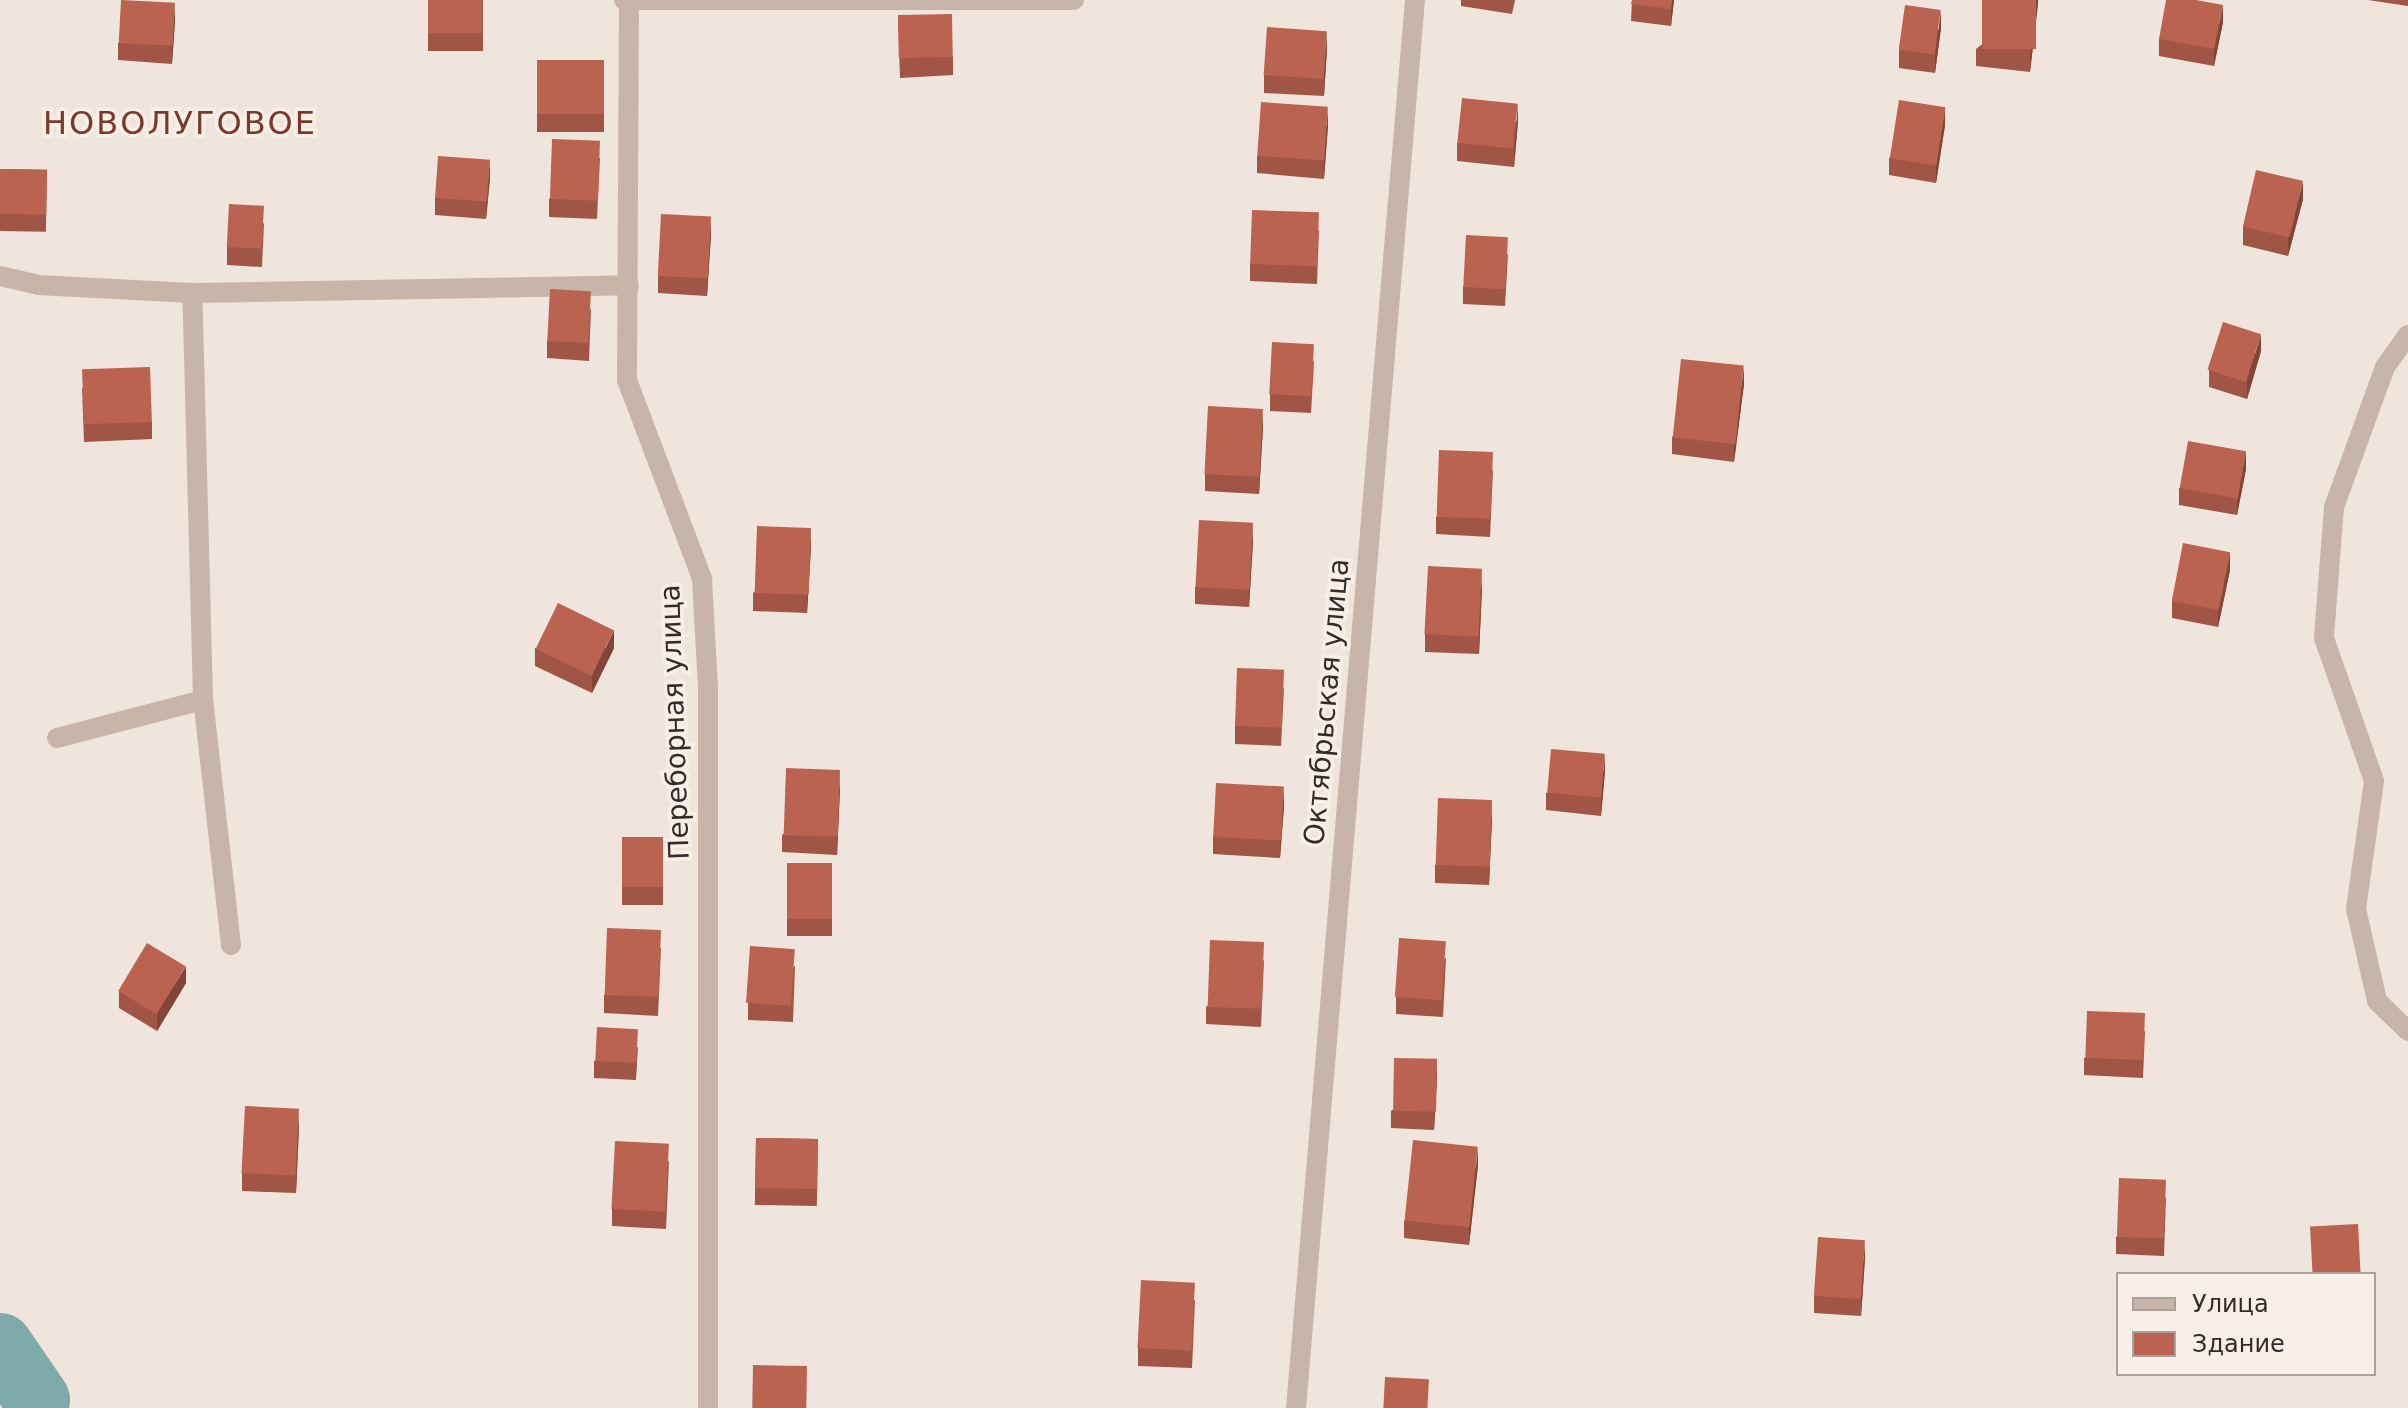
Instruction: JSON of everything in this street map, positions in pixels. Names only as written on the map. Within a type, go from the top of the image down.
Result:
[{"type":"street","points":[[627,1],[1074,0]]},
{"type":"street","name":"Октябрьская улица","points":[[1296,1408],[1415,0]]},
{"type":"street","name":"Переборная улица","points":[[627,1],[627,380],[702,579],[708,686],[708,1408]]},
{"type":"street","points":[[0,276],[38,285],[192,293],[629,285]]},
{"type":"street","points":[[192,293],[203,700],[231,945]]},
{"type":"street","points":[[2408,335],[2385,367],[2334,507],[2324,638],[2374,781],[2356,909],[2377,1001],[2408,1031]]},
{"type":"street","points":[[57,738],[203,700]]},
{"type":"building","points":[[121,0],[175,3],[173,46],[119,43]]},
{"type":"building","points":[[428,0],[482,0],[482,33],[428,33]]},
{"type":"building","points":[[1632,0],[1672,0],[1671,9],[1631,4]]},
{"type":"building","points":[[1982,0],[2036,0],[2036,49],[1982,49]]},
{"type":"building","points":[[2166,0],[2196,0],[2223,5],[2214,49],[2159,39]]},
{"type":"building","points":[[1905,5],[1941,10],[1934,55],[1899,50]]},
{"type":"building","points":[[952,14],[953,57],[899,58],[898,15]]},
{"type":"building","points":[[1267,27],[1327,31],[1324,79],[1264,75]]},
{"type":"building","points":[[537,60],[604,60],[604,114],[537,114]]},
{"type":"building","points":[[1462,98],[1518,104],[1513,149],[1457,143]]},
{"type":"building","points":[[1899,100],[1945,107],[1936,166],[1890,158]]},
{"type":"building","points":[[1261,102],[1328,107],[1324,161],[1257,156]]},
{"type":"building","points":[[552,139],[600,141],[598,201],[550,199]]},
{"type":"building","points":[[438,156],[490,160],[487,202],[435,198]]},
{"type":"building","points":[[0,169],[47,170],[46,215],[0,214]]},
{"type":"building","points":[[2256,170],[2303,181],[2290,237],[2243,227]]},
{"type":"building","points":[[229,204],[264,206],[262,249],[227,247]]},
{"type":"building","points":[[1252,210],[1319,212],[1317,266],[1250,264]]},
{"type":"building","points":[[661,214],[711,217],[708,279],[658,276]]},
{"type":"building","points":[[1466,235],[1508,237],[1505,289],[1463,287]]},
{"type":"building","points":[[550,289],[591,291],[588,343],[547,341]]},
{"type":"building","points":[[2223,322],[2261,334],[2246,382],[2208,370]]},
{"type":"building","points":[[1272,342],[1314,344],[1311,396],[1269,394]]},
{"type":"building","points":[[1681,359],[1744,366],[1735,444],[1673,438]]},
{"type":"building","points":[[150,367],[152,422],[84,424],[82,369]]},
{"type":"building","points":[[1208,406],[1263,409],[1259,477],[1204,474]]},
{"type":"building","points":[[2188,441],[2246,451],[2238,499],[2180,488]]},
{"type":"building","points":[[1439,450],[1493,452],[1491,519],[1437,517]]},
{"type":"building","points":[[1199,520],[1253,523],[1249,590],[1195,587]]},
{"type":"building","points":[[757,526],[811,528],[809,595],[755,593]]},
{"type":"building","points":[[2183,543],[2230,552],[2219,610],[2172,601]]},
{"type":"building","points":[[1428,566],[1482,569],[1478,637],[1424,634]]},
{"type":"building","points":[[558,603],[614,630],[591,676],[536,649]]},
{"type":"building","points":[[1237,668],[1284,670],[1282,728],[1235,726]]},
{"type":"building","points":[[1551,749],[1605,754],[1601,798],[1547,793]]},
{"type":"building","points":[[786,768],[840,770],[838,837],[784,835]]},
{"type":"building","points":[[1216,783],[1284,787],[1281,840],[1213,837]]},
{"type":"building","points":[[1438,798],[1492,800],[1490,867],[1436,865]]},
{"type":"building","points":[[622,837],[663,837],[663,887],[622,887]]},
{"type":"building","points":[[787,863],[832,863],[832,919],[787,919]]},
{"type":"building","points":[[607,928],[661,930],[659,997],[605,995]]},
{"type":"building","points":[[1399,938],[1446,941],[1442,1000],[1395,997]]},
{"type":"building","points":[[1210,940],[1264,942],[1262,1009],[1208,1007]]},
{"type":"building","points":[[147,943],[186,966],[157,1014],[118,991]]},
{"type":"building","points":[[750,946],[795,949],[791,1006],[746,1003]]},
{"type":"building","points":[[2087,1011],[2145,1013],[2143,1060],[2085,1058]]},
{"type":"building","points":[[597,1027],[638,1029],[636,1063],[595,1061]]},
{"type":"building","points":[[1394,1058],[1437,1059],[1436,1112],[1393,1111]]},
{"type":"building","points":[[245,1106],[299,1109],[295,1176],[241,1173]]},
{"type":"building","points":[[756,1138],[818,1139],[817,1189],[755,1188]]},
{"type":"building","points":[[1413,1140],[1478,1147],[1469,1227],[1405,1221]]},
{"type":"building","points":[[615,1141],[669,1144],[665,1212],[611,1209]]},
{"type":"building","points":[[2119,1178],[2166,1180],[2164,1239],[2117,1237]]},
{"type":"building","points":[[2358,1224],[2361,1272],[2312,1272],[2310,1227]]},
{"type":"building","points":[[1818,1237],[1865,1240],[1861,1299],[1814,1296]]},
{"type":"building","points":[[1141,1280],[1195,1283],[1191,1351],[1137,1348]]},
{"type":"building","points":[[753,1365],[807,1366],[806,1408],[752,1408]]},
{"type":"building","points":[[1385,1377],[1429,1379],[1427,1408],[1383,1408]]},
{"type":"waterway","points":[[0,1346],[37,1400],[35,1408]]},
{"type":"district","name":"НОВОЛУГОВОЕ","points":[[180,123]]}]
